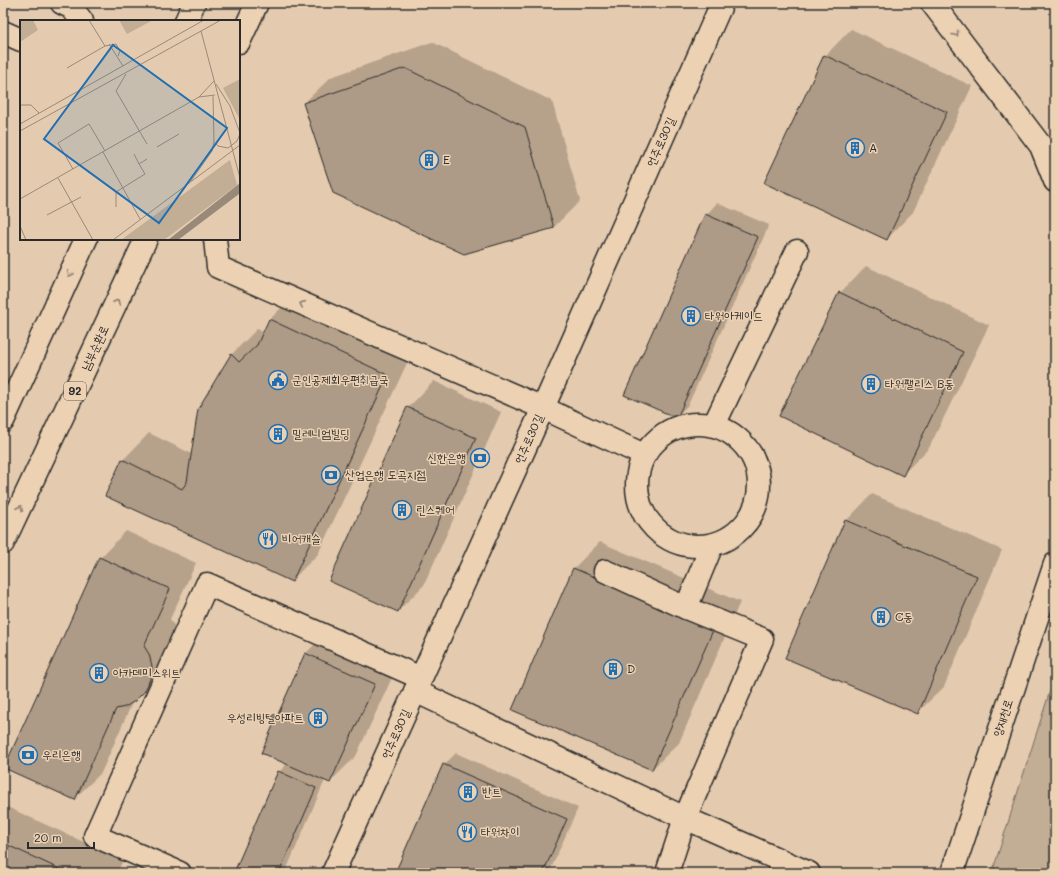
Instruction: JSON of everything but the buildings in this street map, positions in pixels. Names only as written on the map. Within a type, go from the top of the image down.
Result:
[{"type":"street","points":[[62,3],[72,8],[81,20]]},
{"type":"street","points":[[186,20],[194,3]]},
{"type":"street","points":[[240,40],[257,3]]},
{"type":"street","name":"언주로30길","points":[[333,873],[543,408],[722,3]]},
{"type":"street","points":[[932,3],[1048,147],[1055,181]]},
{"type":"street","points":[[3,32],[20,40]]},
{"type":"street","points":[[3,421],[86,240]]},
{"type":"street","name":"남부순환로","points":[[3,543],[146,240]]},
{"type":"street","points":[[215,240],[218,267],[543,408],[644,455]]},
{"type":"street","points":[[714,425],[797,251]]},
{"type":"street","points":[[694,423],[714,425],[733,434],[748,448],[757,466],[760,486],[756,506],[746,524],[731,537],[712,545],[692,546],[672,541],[656,530],[643,514],[637,495],[637,475],[644,455],[656,439],[674,428],[694,423]]},
{"type":"street","points":[[686,608],[712,545]]},
{"type":"street","name":"양재천로","points":[[952,873],[1055,564]]},
{"type":"street","points":[[606,571],[686,608],[762,639],[685,818],[667,873]]},
{"type":"street","points":[[180,873],[96,836],[207,584],[418,684],[685,818],[809,873]]},
{"type":"shaded area","points":[[1055,675],[1055,873],[992,873]]},
{"type":"place","name":"A","points":[[855,148]]},
{"type":"place","name":"E","points":[[429,160]]},
{"type":"place","name":"타워아케이드","points":[[691,316]]},
{"type":"place","name":"군인공제회우편취급국","points":[[278,380]]},
{"type":"place","name":"타워팰리스 B동","points":[[871,384]]},
{"type":"place","name":"밀레니엄빌딩","points":[[278,434]]},
{"type":"place","name":"신한은행","points":[[480,458]]},
{"type":"place","name":"산업은행 도곡지점","points":[[331,475]]},
{"type":"place","name":"린스퀘어","points":[[402,510]]},
{"type":"place","name":"비어캐슬","points":[[268,539]]},
{"type":"place","name":"C동","points":[[881,617]]},
{"type":"place","name":"D","points":[[613,669]]},
{"type":"place","name":"아카데미스위트","points":[[99,673]]},
{"type":"place","name":"우성리빙텔아파트","points":[[318,718]]},
{"type":"place","name":"우리은행","points":[[28,755]]},
{"type":"place","name":"반트","points":[[468,792]]},
{"type":"place","name":"타워차이","points":[[467,832]]}]
